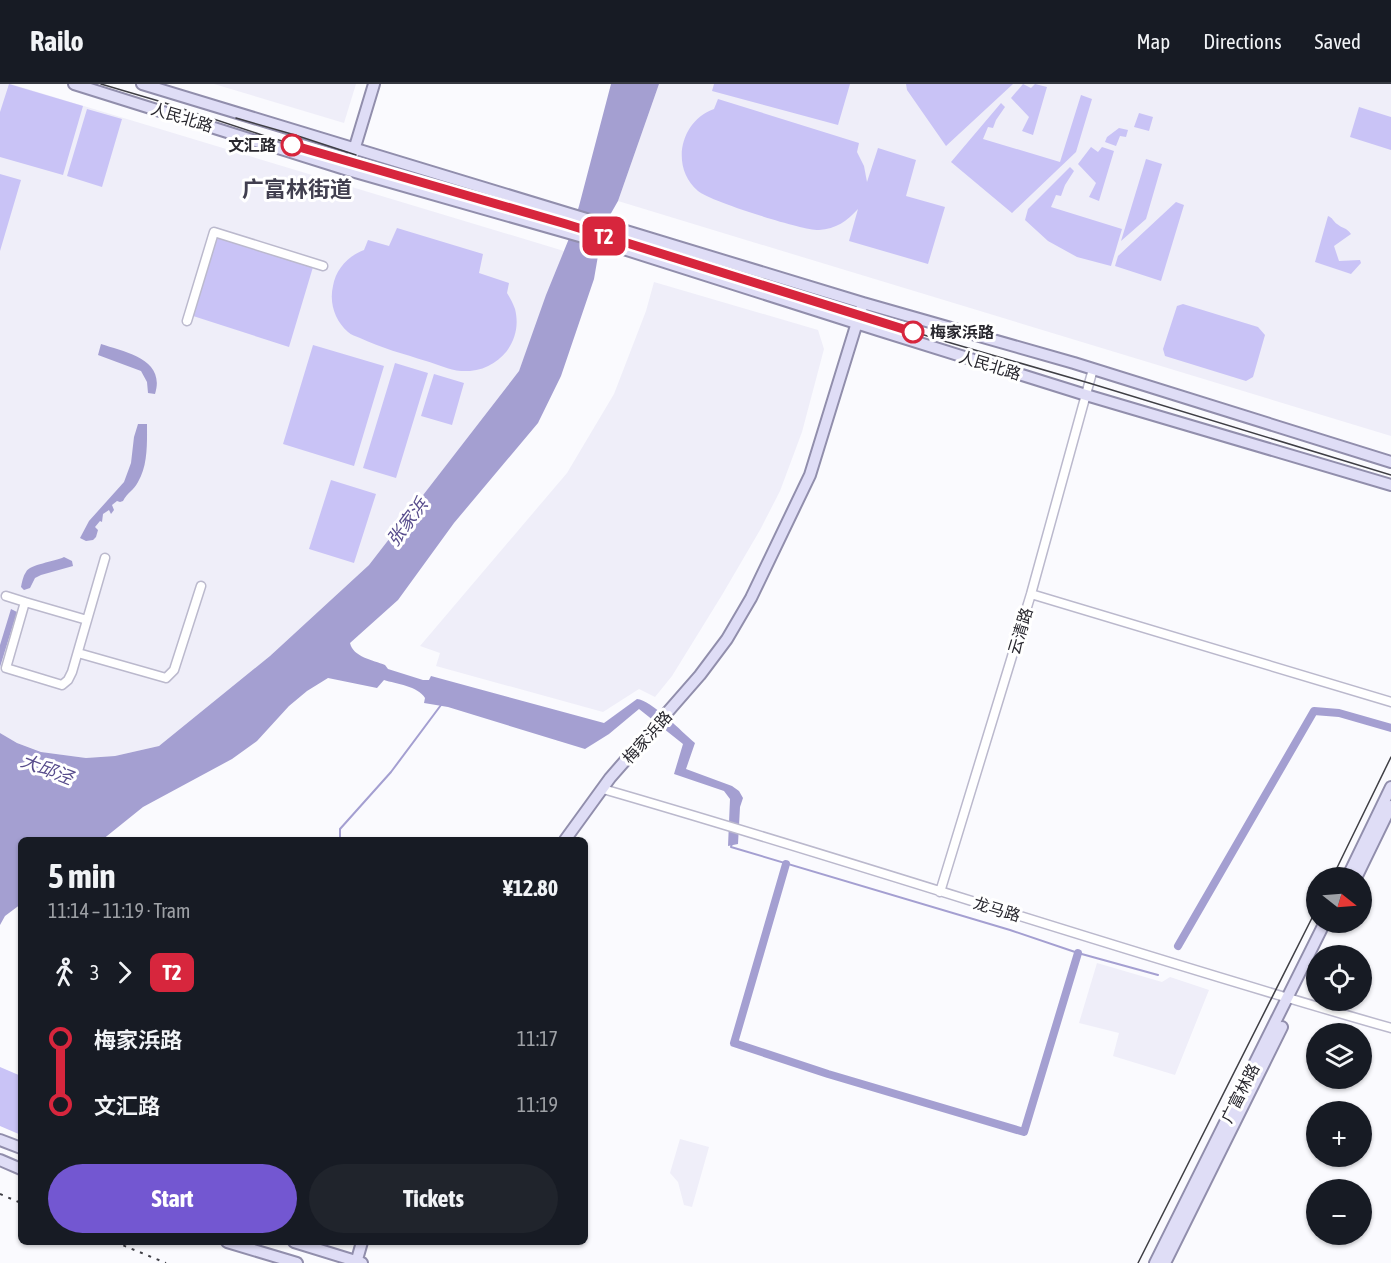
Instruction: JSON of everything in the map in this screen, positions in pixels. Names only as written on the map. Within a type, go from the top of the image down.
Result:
[{"type":"main road","name":"人民北路","points":[[74,84],[348,170],[611,245],[857,324],[1391,485]]},
{"type":"main road","name":"人民北路","points":[[142,84],[864,303],[1093,369],[1391,462]]},
{"type":"main road","points":[[348,170],[374,84]]},
{"type":"main road","name":"梅家浜路","points":[[567,837],[610,778],[700,675],[727,639],[751,598],[810,475],[864,303]]},
{"type":"main road","points":[[1352,867],[1391,787]]},
{"type":"main road","points":[[1361,867],[1391,806]]},
{"type":"main road","name":"广富林路","points":[[1165,1263],[1292,1000],[1320,933]]},
{"type":"main road","name":"广富林路","points":[[1155,1263],[1306,975]]},
{"type":"main road","points":[[0,1140],[18,1147]]},
{"type":"main road","points":[[0,1160],[18,1168]]},
{"type":"main road","points":[[237,1245],[297,1263]]},
{"type":"main road","points":[[304,1245],[358,1262],[361,1245]]},
{"type":"street","points":[[187,321],[214,232],[323,266]]},
{"type":"street","name":"云清路","points":[[940,892],[1031,594],[1093,369]]},
{"type":"street","points":[[26,602],[6,668],[62,685],[72,672],[105,558]]},
{"type":"street","points":[[78,653],[166,678],[174,670],[201,586]]},
{"type":"street","points":[[1031,594],[1391,702]]},
{"type":"street","points":[[6,596],[87,620]]},
{"type":"street","name":"龙马路","points":[[603,789],[723,823],[940,892],[1391,1029]]},
{"type":"shaded area","points":[[0,84],[11,84],[564,251],[519,371],[369,565],[270,656],[159,746],[115,756],[86,758],[42,752],[17,743],[0,733]]},
{"type":"shaded area","points":[[9,84],[83,106],[63,175],[0,157],[0,112]]},
{"type":"shaded area","points":[[214,84],[356,84],[344,123]]},
{"type":"shaded area","points":[[659,84],[1391,84],[1391,436],[618,201]]},
{"type":"shaded area","points":[[714,84],[850,84],[838,125],[712,91]]},
{"type":"shaded area","points":[[906,84],[1013,84],[946,146],[907,90]]},
{"type":"shaded area","points":[[1023,84],[1031,88],[1035,84],[1047,87],[1033,135],[1022,131],[1029,117],[1011,98]]},
{"type":"shaded area","points":[[1081,95],[1092,99],[1076,152],[1012,213],[951,162],[1001,103],[1005,107],[993,128],[988,127],[983,139],[1060,162]]},
{"type":"shaded area","points":[[718,99],[859,143],[857,152],[864,166],[867,182],[878,148],[916,160],[906,196],[945,207],[928,264],[849,241],[858,209],[836,226],[819,230],[810,229],[737,208],[698,191],[689,181],[684,170],[683,146],[693,124],[702,115],[714,109]]},
{"type":"shaded area","points":[[1359,107],[1391,117],[1391,150],[1350,137]]},
{"type":"shaded area","points":[[87,109],[122,119],[102,187],[67,176]]},
{"type":"shaded area","points":[[1139,113],[1153,117],[1149,131],[1134,127]]},
{"type":"shaded area","points":[[1119,128],[1128,130],[1126,137],[1120,136],[1116,146],[1105,142],[1107,137]]},
{"type":"shaded area","points":[[1091,147],[1098,152],[1102,147],[1114,151],[1099,201],[1089,197],[1096,183],[1078,164]]},
{"type":"shaded area","points":[[1146,159],[1162,164],[1146,219],[1121,241]]},
{"type":"shaded area","points":[[1070,167],[1074,171],[1061,196],[1056,195],[1051,207],[1122,229],[1111,266],[1077,257],[1048,241],[1025,220],[1028,209]]},
{"type":"shaded area","points":[[0,174],[21,180],[0,251]]},
{"type":"shaded area","points":[[1176,202],[1184,205],[1161,281],[1115,266],[1118,256]]},
{"type":"shaded area","points":[[1328,216],[1351,234],[1334,246],[1339,261],[1360,260],[1361,263],[1351,274],[1315,262]]},
{"type":"shaded area","points":[[397,228],[483,254],[479,273],[509,283],[507,293],[515,309],[516,331],[507,350],[500,358],[481,369],[457,370],[376,345],[343,328],[336,317],[333,305],[332,292],[337,274],[348,260],[364,250],[368,240],[389,246]]},
{"type":"shaded area","points":[[215,237],[313,267],[289,347],[190,315]]},
{"type":"shaded area","points":[[654,282],[818,330],[824,349],[802,432],[780,491],[760,530],[672,676],[655,697],[639,689],[603,712],[436,666],[440,653],[420,646],[567,473],[614,394],[646,311]]},
{"type":"shaded area","points":[[1183,304],[1258,327],[1265,335],[1253,377],[1246,381],[1165,356],[1163,349],[1177,306]]},
{"type":"shaded area","points":[[313,345],[384,366],[354,466],[283,444]]},
{"type":"shaded area","points":[[395,363],[428,373],[396,478],[363,468]]},
{"type":"shaded area","points":[[434,374],[464,383],[452,425],[421,416]]},
{"type":"shaded area","points":[[331,480],[376,494],[354,563],[309,549]]},
{"type":"shaded area","points":[[1097,963],[1162,982],[1170,977],[1209,990],[1175,1075],[1113,1056],[1119,1033],[1079,1023]]},
{"type":"shaded area","points":[[0,1067],[18,1075],[18,1134],[0,1126]]},
{"type":"shaded area","points":[[680,1139],[709,1147],[692,1207],[684,1205],[678,1182],[670,1173]]},
{"type":"water","points":[[611,84],[659,84],[618,201],[610,215],[599,250],[594,279],[561,376],[538,423],[454,523],[398,600],[350,643],[359,655],[385,665],[388,669],[423,680],[429,680],[431,676],[604,723],[637,699],[643,701],[658,710],[695,743],[686,769],[732,786],[739,791],[743,798],[740,807],[738,844],[728,846],[730,799],[724,791],[674,774],[683,744],[639,709],[609,734],[585,749],[448,707],[424,703],[425,698],[422,694],[400,684],[384,680],[377,688],[328,678],[289,706],[257,741],[232,759],[143,807],[106,837],[18,837],[18,906],[5,916],[0,925],[0,733],[17,743],[41,752],[86,758],[115,756],[159,746],[270,656],[369,565],[519,371],[579,206]]},
{"type":"water","points":[[101,344],[132,354],[149,365],[155,373],[157,382],[155,394],[148,393],[147,382],[141,371],[98,355]]},
{"type":"water","points":[[138,424],[147,424],[146,454],[141,475],[123,501],[117,501],[112,505],[114,510],[111,514],[109,510],[103,514],[102,522],[100,521],[95,527],[98,530],[96,537],[86,541],[80,538],[89,521],[124,482],[131,463]]},
{"type":"water","points":[[64,557],[72,561],[73,566],[35,578],[30,588],[24,590],[21,587],[28,569]]},
{"type":"water","points":[[11,609],[17,612],[0,667],[0,645]]},
{"type":"waterway","points":[[340,837],[340,829],[391,772],[441,705]]},
{"type":"waterway","points":[[1178,946],[1314,711],[1339,713],[1391,728]]},
{"type":"waterway","points":[[732,843],[731,847],[1010,930],[1078,953],[1158,975]]},
{"type":"waterway","points":[[786,864],[734,1043],[828,1074],[1024,1132],[1078,953]]},
{"type":"tram line","points":[[101,84],[265,136],[566,224],[937,339],[1391,475]]},
{"type":"tram line","points":[[236,118],[356,155]]},
{"type":"tram line","name":"T2","points":[[292,145],[566,224],[913,332]]},
{"type":"tram line","points":[[1337,867],[1391,757]]},
{"type":"tram line","points":[[1138,1263],[1306,930]]},
{"type":"railway","points":[[0,1194],[18,1202]]},
{"type":"railway","points":[[122,1245],[166,1263]]},
{"type":"place","name":"文汇路","points":[[292,145]]},
{"type":"place","name":"梅家浜路","points":[[913,332]]},
{"type":"district","name":"广富林街道","points":[[297,189]]},
{"type":"water label","name":"张家浜","points":[[407,522]]},
{"type":"water label","name":"大邱泾","points":[[47,769]]}]
